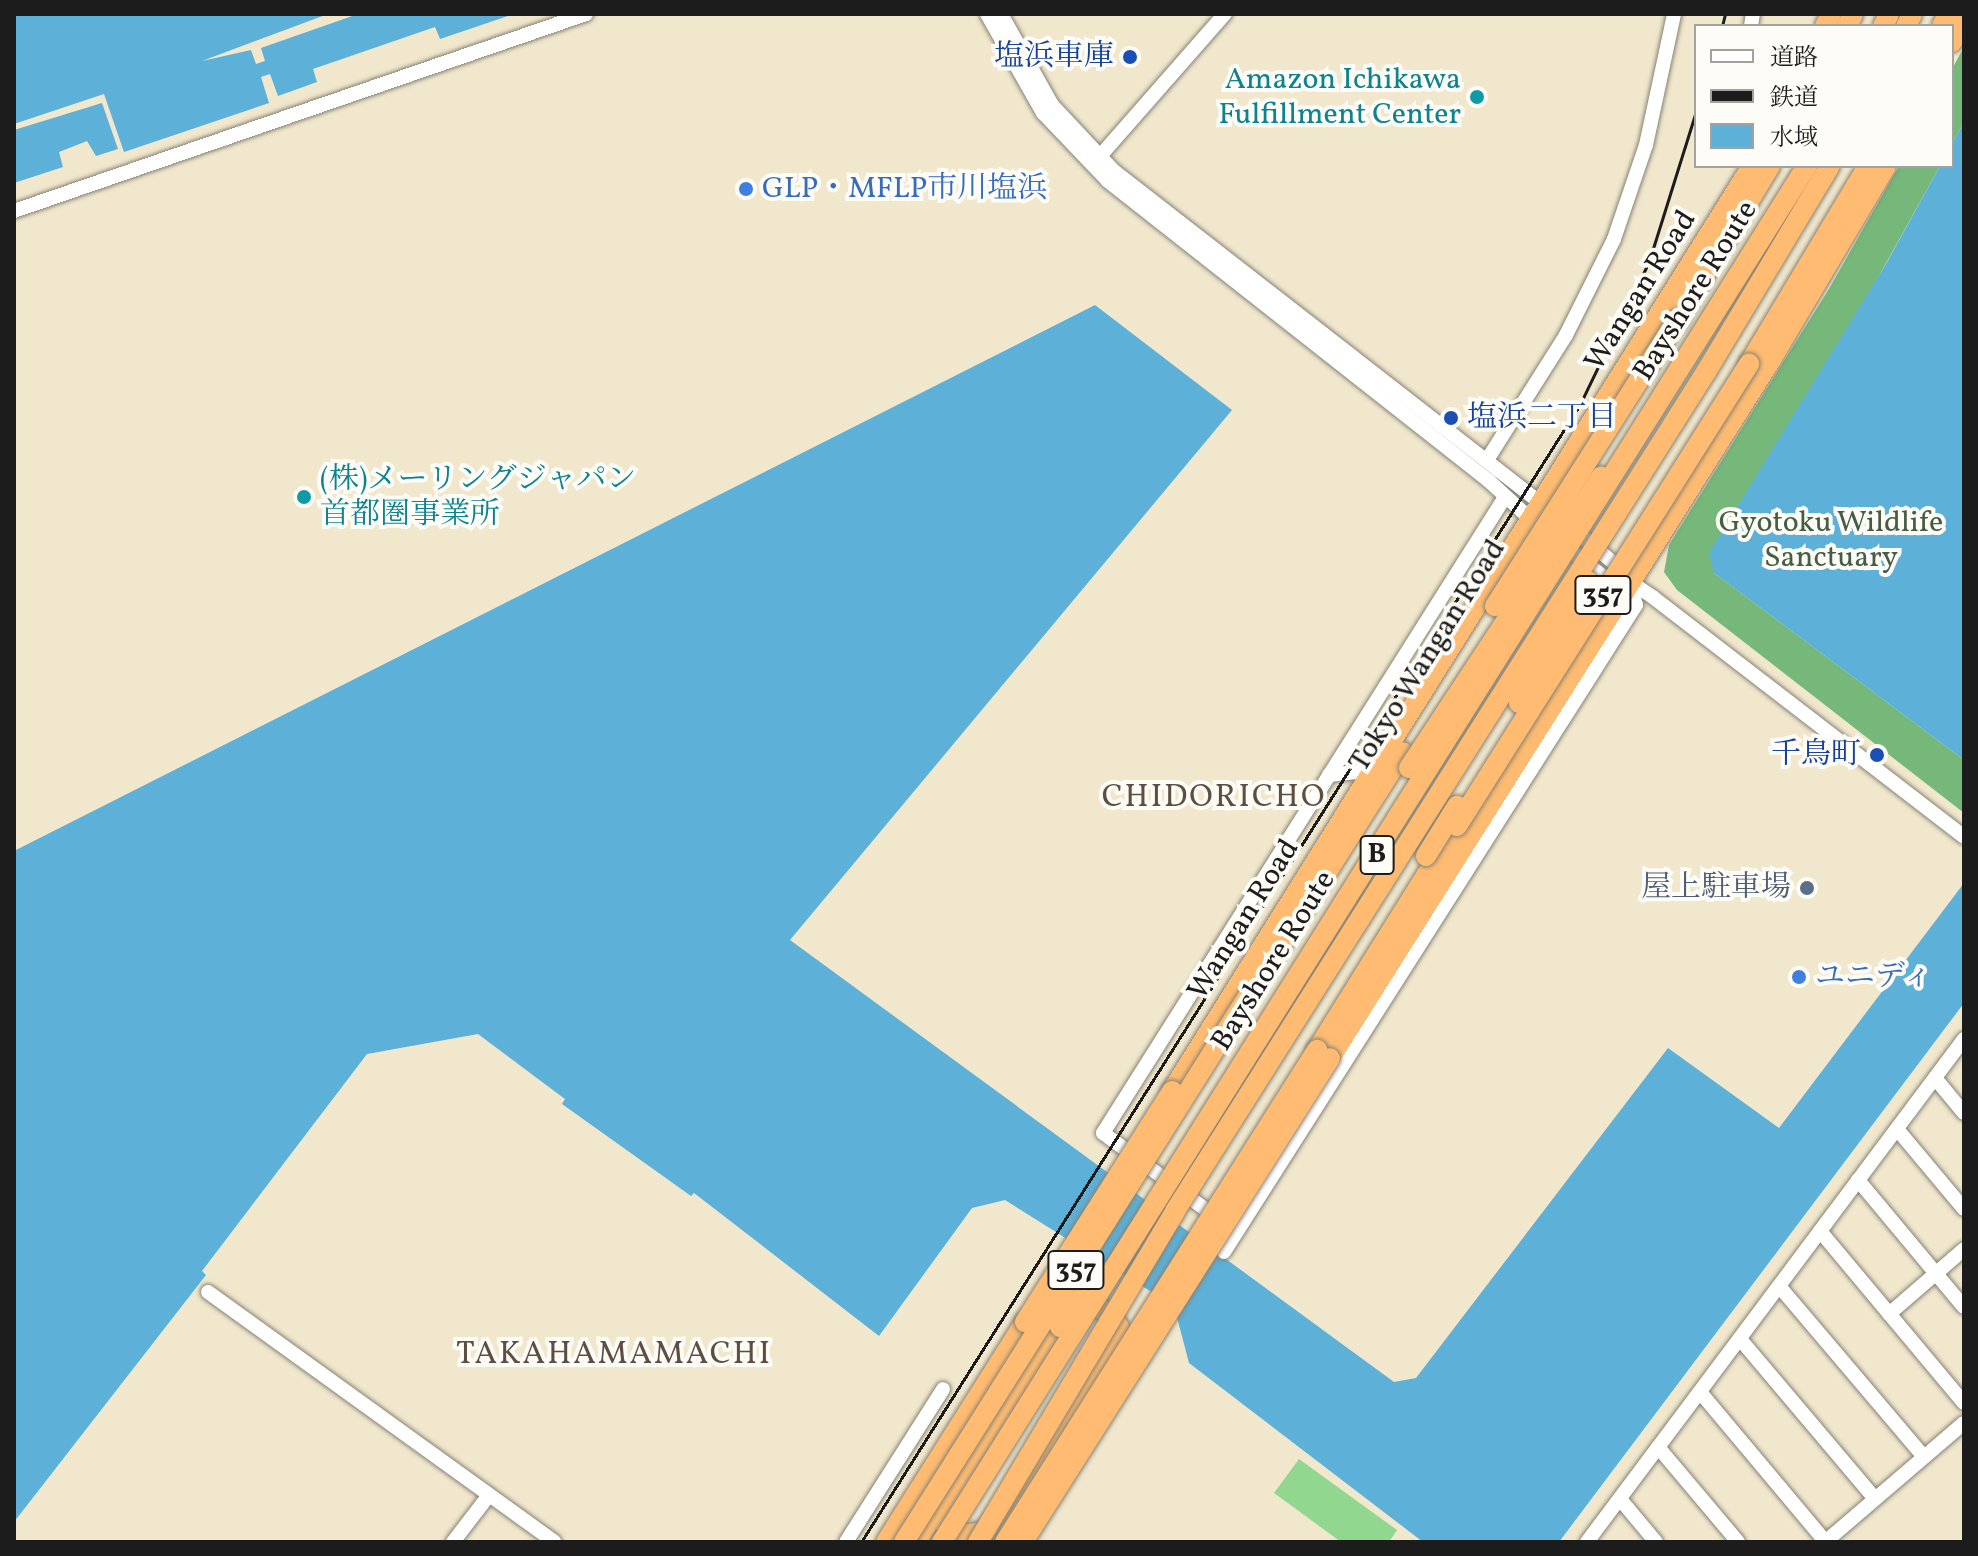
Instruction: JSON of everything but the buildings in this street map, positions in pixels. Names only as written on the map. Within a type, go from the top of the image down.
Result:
[{"type":"highway","points":[[1954,38],[1964,19]]},
{"type":"highway","name":"Wangan Road","points":[[886,1542],[1025,1322],[1241,994],[1375,770],[1751,168]]},
{"type":"highway","name":"Tokyo Wangan Road","points":[[1406,760],[1769,168]]},
{"type":"highway","name":"Bayshore Route","points":[[942,1542],[1736,287],[1806,168]]},
{"type":"highway","name":"Bayshore Route","points":[[978,1542],[1167,1224],[1618,512],[1829,168]]},
{"type":"highway","name":"357","points":[[1005,1542],[1212,1213],[1323,1054],[1341,1010],[1749,364],[1867,168]]},
{"type":"highway","name":"357","points":[[1023,1542],[1323,1054],[1772,358],[1885,168]]},
{"type":"highway","points":[[1406,760],[1543,558],[1736,287]]},
{"type":"highway","points":[[1341,1010],[1426,856],[1546,659],[1600,560],[1618,512]]},
{"type":"highway","name":"357","points":[[904,1542],[1169,1123],[1241,994],[1330,870],[1351,855],[1406,760]]},
{"type":"highway","points":[[1025,1322],[1120,1184],[1169,1123]]},
{"type":"highway","points":[[916,1542],[1048,1333],[1070,1301],[1078,1298],[1112,1316],[1119,1327],[1024,1484],[986,1532],[959,1535],[945,1524],[952,1498],[1134,1220],[1168,1186]]},
{"type":"highway","points":[[1107,1405],[1201,1242],[1212,1213]]},
{"type":"street","points":[[14,211],[586,14]]},
{"type":"street","points":[[987,14],[1031,95],[1095,162],[1179,230],[1237,266],[1348,362]]},
{"type":"street","points":[[1001,14],[1040,88],[1095,162]]},
{"type":"street","points":[[1095,162],[1225,14]]},
{"type":"street","points":[[1487,460],[1566,335],[1614,239],[1646,145],[1674,14]]},
{"type":"street","points":[[1179,230],[1227,279],[1348,362],[1422,419],[1487,460],[1605,578],[1629,581],[1964,837]]},
{"type":"street","points":[[1227,279],[1237,266]]},
{"type":"street","points":[[1422,419],[1505,497],[1538,513]]},
{"type":"street","points":[[1236,1233],[1103,1133],[1505,497]]},
{"type":"street","points":[[1224,1252],[1636,605],[1629,581]]},
{"type":"street","points":[[1329,775],[1375,770]]},
{"type":"street","points":[[1587,1542],[1964,1039]]},
{"type":"street","points":[[1935,1078],[1964,1113]]},
{"type":"street","points":[[1897,1129],[1964,1209]]},
{"type":"street","points":[[1858,1180],[1964,1307]]},
{"type":"street","points":[[1820,1231],[1964,1403]]},
{"type":"street","points":[[1889,1314],[1964,1249]]},
{"type":"street","points":[[1779,1286],[1924,1457]]},
{"type":"street","points":[[208,1292],[554,1542]]},
{"type":"street","points":[[1740,1339],[1875,1499]]},
{"type":"street","points":[[846,1542],[943,1389]]},
{"type":"street","points":[[1700,1392],[1825,1542],[1964,1423]]},
{"type":"street","points":[[1658,1447],[1738,1542]]},
{"type":"street","points":[[453,1542],[489,1495]]},
{"type":"street","points":[[1620,1499],[1656,1542]]},
{"type":"green space","points":[[1964,47],[1964,122],[1954,140],[1954,65]]},
{"type":"green space","points":[[1898,168],[1939,168],[1714,573],[1964,760],[1964,813],[1677,590],[1664,572],[1669,545],[1829,289]]},
{"type":"green space","points":[[1299,1459],[1397,1530],[1389,1542],[1341,1542],[1274,1493]]},
{"type":"water","points":[[14,14],[508,16],[440,39],[435,27],[313,69],[317,82],[278,96],[270,74],[261,77],[269,103],[124,152],[104,94],[14,124]]},
{"type":"water","points":[[102,103],[118,149],[96,156],[87,141],[59,152],[63,167],[14,183],[14,130]]},
{"type":"water","name":"Gyotoku Wildlife Sanctuary","points":[[1964,122],[1964,760],[1714,573],[1709,553],[1886,264],[1939,168],[1954,168],[1954,140]]},
{"type":"water","points":[[1095,305],[1232,410],[790,940],[1394,1382],[1416,1378],[1668,1048],[1779,1128],[1964,883],[1964,1003],[1559,1542],[1423,1542],[1189,1363],[1174,1306],[1005,1200],[972,1208],[879,1336],[694,1193],[691,1196],[562,1104],[565,1099],[478,1034],[367,1054],[202,1271],[206,1275],[14,1522],[14,851]]},
{"type":"pier","points":[[328,14],[358,14],[261,48],[265,61],[256,64],[251,50],[202,61]]},
{"type":"railway","points":[[1722,24],[1725,14]]},
{"type":"railway","points":[[861,1542],[1580,404],[1649,261],[1694,117]]},
{"type":"place","name":"塩浜車庫","points":[[1130,57]]},
{"type":"place","name":"Amazon Ichikawa Fulfillment Center","points":[[1477,97]]},
{"type":"place","name":"GLP・MFLP市川塩浜","points":[[746,189]]},
{"type":"place","name":"塩浜二丁目","points":[[1451,418]]},
{"type":"place","name":"(株)メーリングジャパン 首都圏事業所","points":[[304,497]]},
{"type":"place","name":"千鳥町","points":[[1877,755]]},
{"type":"place","name":"屋上駐車場","points":[[1807,888]]},
{"type":"place","name":"ユニディ","points":[[1799,977]]},
{"type":"district","name":"CHIDORICHO","points":[[1214,798]]},
{"type":"district","name":"TAKAHAMAMACHI","points":[[614,1355]]}]
